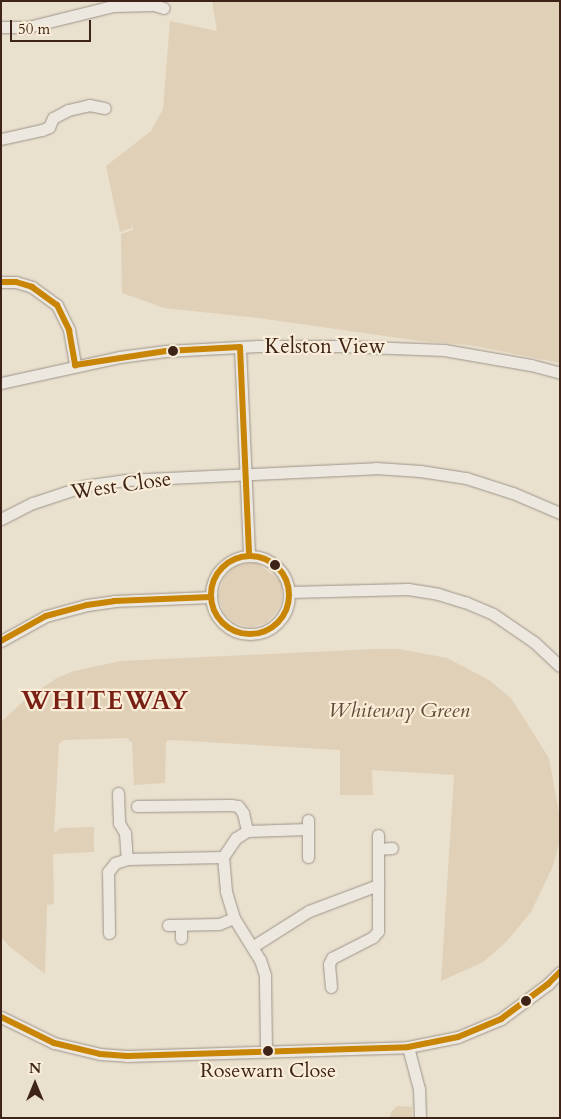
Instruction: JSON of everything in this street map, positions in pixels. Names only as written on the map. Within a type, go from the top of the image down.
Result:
[{"type":"street","points":[[1,27],[28,27],[113,6],[158,5]]},
{"type":"street","points":[[1,139],[42,130],[49,126],[53,118],[68,110],[89,105],[105,108]]},
{"type":"street","points":[[1,282],[16,282],[32,287],[57,305],[69,330],[75,366]]},
{"type":"street","name":"Kelston View","points":[[1,383],[75,366],[166,352],[240,347],[340,346],[444,350],[531,365],[560,373]]},
{"type":"street","points":[[240,347],[249,556]]},
{"type":"street","name":"West Close","points":[[1,519],[33,503],[84,486],[125,480],[376,468],[420,471],[466,478],[513,493],[560,513]]},
{"type":"street","points":[[249,556],[265,558],[276,566],[286,578],[290,592],[288,607],[282,618],[271,628],[253,634],[240,633],[222,623],[214,610],[211,597],[212,584],[218,572],[234,559],[249,556]]},
{"type":"street","points":[[290,592],[400,589],[438,594],[493,614],[558,659]]},
{"type":"street","points":[[1,641],[46,616],[87,605],[114,601],[211,597]]},
{"type":"street","points":[[118,793],[120,823],[125,833],[127,859]]},
{"type":"street","points":[[137,806],[231,804],[238,806],[243,813],[247,831]]},
{"type":"street","points":[[266,1051],[265,975],[260,960],[234,918],[226,891],[223,857],[236,838],[247,831],[308,825],[308,856]]},
{"type":"street","points":[[330,987],[329,964],[332,958],[373,937],[378,931],[378,835]]},
{"type":"street","points":[[378,849],[392,848]]},
{"type":"street","points":[[109,933],[108,872],[115,862],[127,859],[223,857]]},
{"type":"street","points":[[252,947],[309,911],[378,885]]},
{"type":"street","points":[[168,925],[219,924],[234,918]]},
{"type":"street","points":[[181,925],[182,938]]},
{"type":"street","points":[[1,1017],[54,1043],[100,1054],[127,1056],[408,1046],[458,1037],[501,1019],[548,984],[560,972]]},
{"type":"street","points":[[408,1046],[419,1089],[420,1118]]},
{"type":"green space","points":[[212,1],[560,1],[560,363],[470,345],[420,341],[258,318],[164,308],[122,293],[121,234],[133,230],[132,221],[132,228],[120,232],[106,166],[151,131],[163,109],[170,21],[217,31]]},
{"type":"green space","points":[[257,563],[282,582],[282,592],[281,603],[276,613],[266,623],[250,627],[235,623],[225,615],[218,596],[224,577],[235,566]]},
{"type":"green space","name":"Whiteway Green","points":[[399,649],[447,658],[489,680],[511,698],[549,758],[560,819],[559,843],[553,866],[531,912],[505,943],[483,962],[441,981],[454,775],[372,770],[373,795],[340,795],[340,750],[171,740],[166,741],[165,783],[134,785],[132,742],[128,738],[64,740],[59,744],[54,833],[61,828],[94,827],[94,852],[53,854],[54,904],[47,905],[45,974],[10,947],[1,937],[1,722],[28,697],[57,678],[74,671],[121,661]]},
{"type":"green space","points":[[397,1106],[412,1107],[412,1118],[390,1118],[391,1112]]},
{"type":"transit line","points":[[1,282],[16,282],[32,287],[57,305],[69,330],[75,365],[166,351],[240,347],[249,556]]},
{"type":"transit line","points":[[250,556],[265,559],[282,573],[286,580],[289,595],[286,610],[272,627],[265,631],[250,634],[235,631],[218,617],[214,610],[211,595],[214,580],[228,563],[235,559],[250,556]]},
{"type":"transit line","points":[[1,641],[46,616],[87,605],[114,601],[211,597]]},
{"type":"transit line","points":[[1,1017],[54,1043],[100,1054],[127,1056],[408,1047],[458,1037],[501,1019],[548,984],[560,972]]},
{"type":"place","name":"Rosewarn Close","points":[[268,1051]]},
{"type":"district","name":"WHITEWAY","points":[[105,701]]}]
